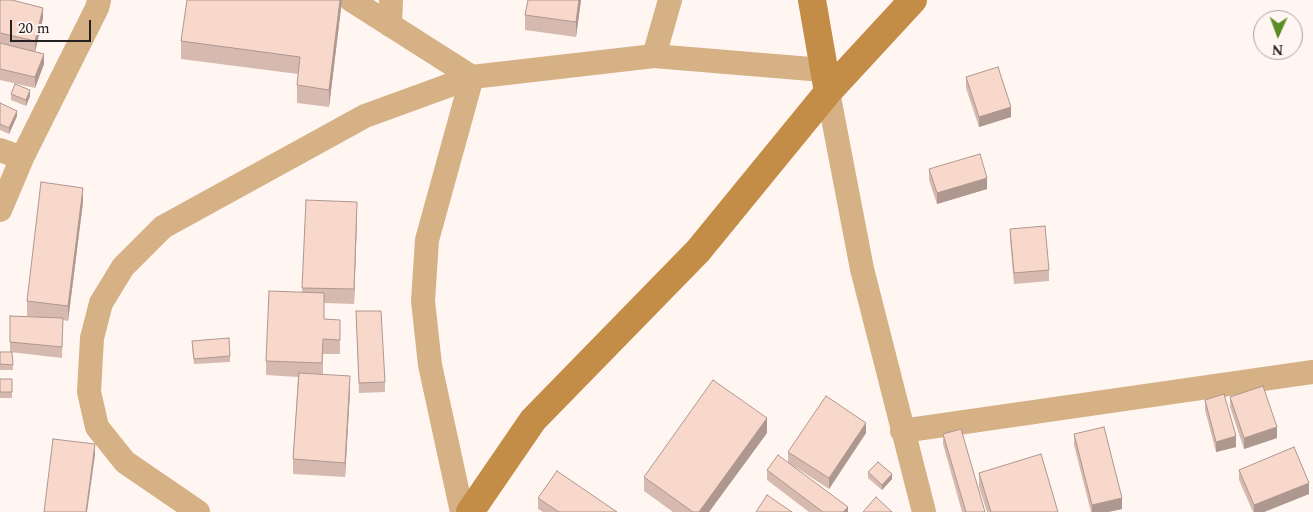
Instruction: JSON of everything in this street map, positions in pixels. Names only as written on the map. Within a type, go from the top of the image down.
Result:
[{"type":"street","points":[[0,210],[22,158],[97,8],[99,0]]},
{"type":"street","points":[[351,0],[472,77]]},
{"type":"street","points":[[390,25],[391,0]]},
{"type":"street","points":[[654,56],[670,0]]},
{"type":"street","points":[[812,0],[862,269],[924,512]]},
{"type":"street","points":[[470,512],[533,420],[698,251],[826,81],[913,0]]},
{"type":"street","points":[[198,512],[125,462],[97,427],[89,392],[92,338],[101,303],[123,267],[163,227],[365,116],[472,77],[654,56],[826,81]]},
{"type":"street","points":[[462,512],[430,366],[423,301],[427,240],[472,77]]},
{"type":"street","points":[[0,150],[22,158]]},
{"type":"street","points":[[902,431],[1313,372]]},
{"type":"building","points":[[0,0],[12,0],[43,8],[35,41],[0,33]]},
{"type":"building","points":[[187,0],[340,0],[329,90],[297,85],[300,57],[181,41]]},
{"type":"building","points":[[528,0],[579,0],[576,22],[525,15]]},
{"type":"building","points":[[0,43],[44,54],[35,77],[0,69]]},
{"type":"building","points":[[998,67],[1011,107],[979,117],[966,77]]},
{"type":"building","points":[[15,84],[30,90],[26,100],[11,94]]},
{"type":"building","points":[[0,103],[17,111],[9,128],[0,124]]},
{"type":"building","points":[[980,154],[987,178],[937,193],[929,169]]},
{"type":"building","points":[[41,182],[83,188],[68,306],[27,301]]},
{"type":"building","points":[[306,200],[357,202],[354,289],[302,288]]},
{"type":"building","points":[[1045,226],[1049,270],[1014,273],[1010,229]]},
{"type":"building","points":[[269,291],[324,293],[324,319],[340,320],[340,340],[323,339],[322,363],[266,361]]},
{"type":"building","points":[[356,311],[381,311],[385,382],[359,383]]},
{"type":"building","points":[[10,316],[63,318],[62,347],[10,342]]},
{"type":"building","points":[[229,338],[230,356],[194,359],[192,341]]},
{"type":"building","points":[[0,352],[12,352],[13,365],[0,364]]},
{"type":"building","points":[[299,373],[350,376],[345,463],[293,459]]},
{"type":"building","points":[[0,379],[12,379],[12,392],[0,392]]},
{"type":"building","points":[[713,380],[767,418],[699,512],[693,512],[644,477]]},
{"type":"building","points":[[1263,386],[1277,427],[1244,438],[1230,397]]},
{"type":"building","points":[[1224,394],[1236,436],[1216,442],[1205,400]]},
{"type":"building","points":[[826,396],[866,423],[829,478],[788,452]]},
{"type":"building","points":[[1104,427],[1122,498],[1092,505],[1074,434]]},
{"type":"building","points":[[961,429],[985,512],[966,512],[943,434]]},
{"type":"building","points":[[53,439],[95,444],[86,512],[44,512]]},
{"type":"building","points":[[1294,447],[1309,483],[1254,505],[1239,470]]},
{"type":"building","points":[[1041,454],[1058,512],[991,512],[979,473]]},
{"type":"building","points":[[778,455],[848,507],[843,512],[823,512],[767,470]]},
{"type":"building","points":[[878,462],[892,474],[882,485],[868,472]]},
{"type":"building","points":[[557,471],[617,512],[559,512],[538,498]]},
{"type":"building","points":[[767,495],[792,512],[756,512]]},
{"type":"building","points":[[876,497],[892,512],[863,512]]}]
